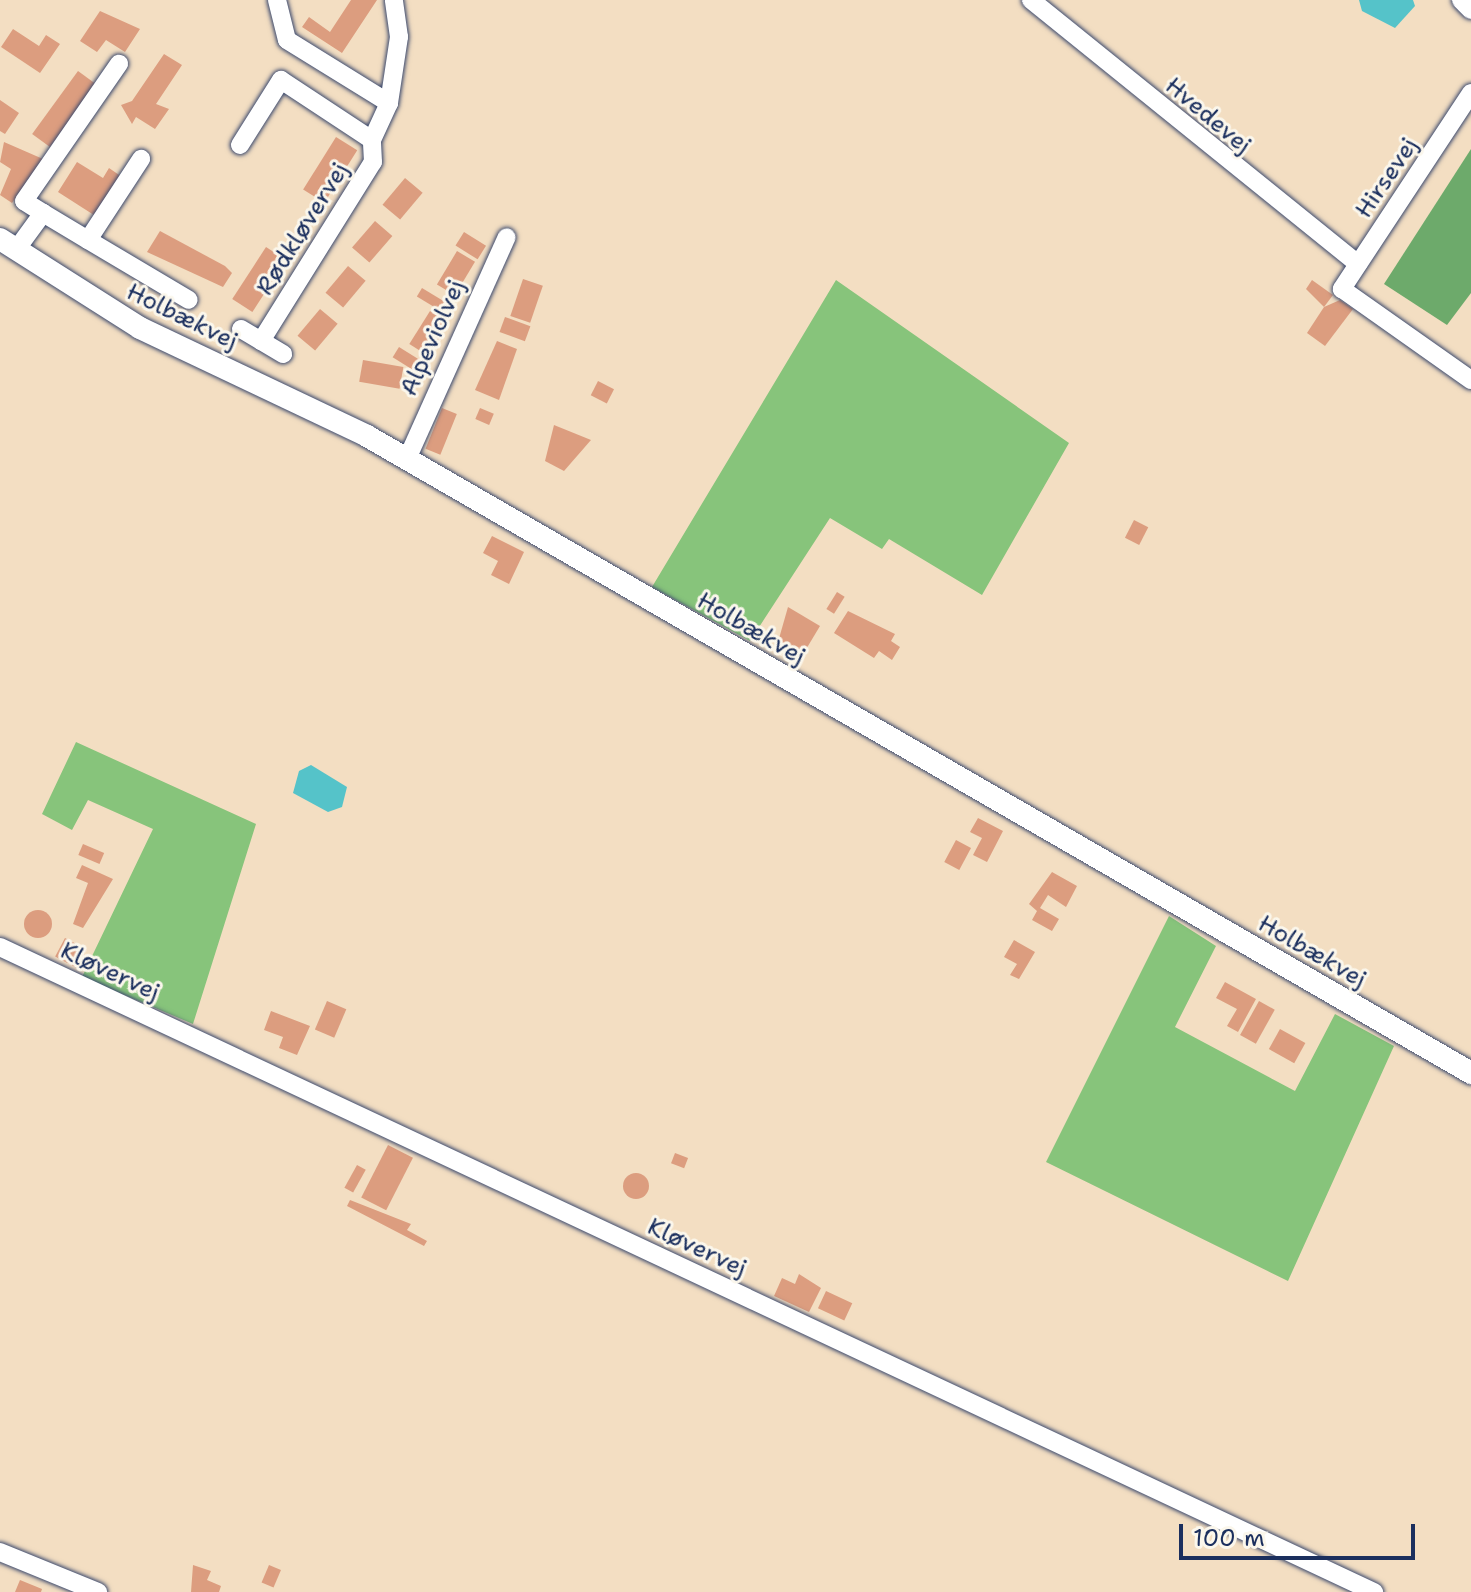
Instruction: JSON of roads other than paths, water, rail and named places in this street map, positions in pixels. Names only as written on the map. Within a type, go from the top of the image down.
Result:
[{"type":"street","points":[[277,0],[287,40],[389,103]]},
{"type":"street","name":"Rødkløvervej","points":[[261,341],[373,162],[372,140],[389,103],[399,37],[394,0]]},
{"type":"street","name":"Hvedevej","points":[[1031,0],[1358,264]]},
{"type":"street","points":[[1461,0],[1471,10]]},
{"type":"street","points":[[119,64],[24,201],[189,300]]},
{"type":"street","points":[[240,145],[281,80],[372,140]]},
{"type":"street","name":"Hirsevej","points":[[1471,93],[1342,289],[1471,380]]},
{"type":"street","points":[[88,240],[141,159]]},
{"type":"street","points":[[8,245],[43,213]]},
{"type":"street","name":"Alpeviolvej","points":[[407,459],[507,237]]},
{"type":"street","name":"Holbækvej","points":[[8,245],[140,328],[407,459],[1471,1073]]},
{"type":"street","points":[[241,329],[283,354]]},
{"type":"street","name":"Kløvervej","points":[[0,947],[1374,1592]]},
{"type":"street","points":[[0,1552],[98,1592]]},
{"type":"water","points":[[1359,0],[1413,0],[1415,6],[1395,28],[1362,11]]},
{"type":"water","points":[[311,765],[347,787],[342,807],[328,812],[293,793],[299,771]]}]
